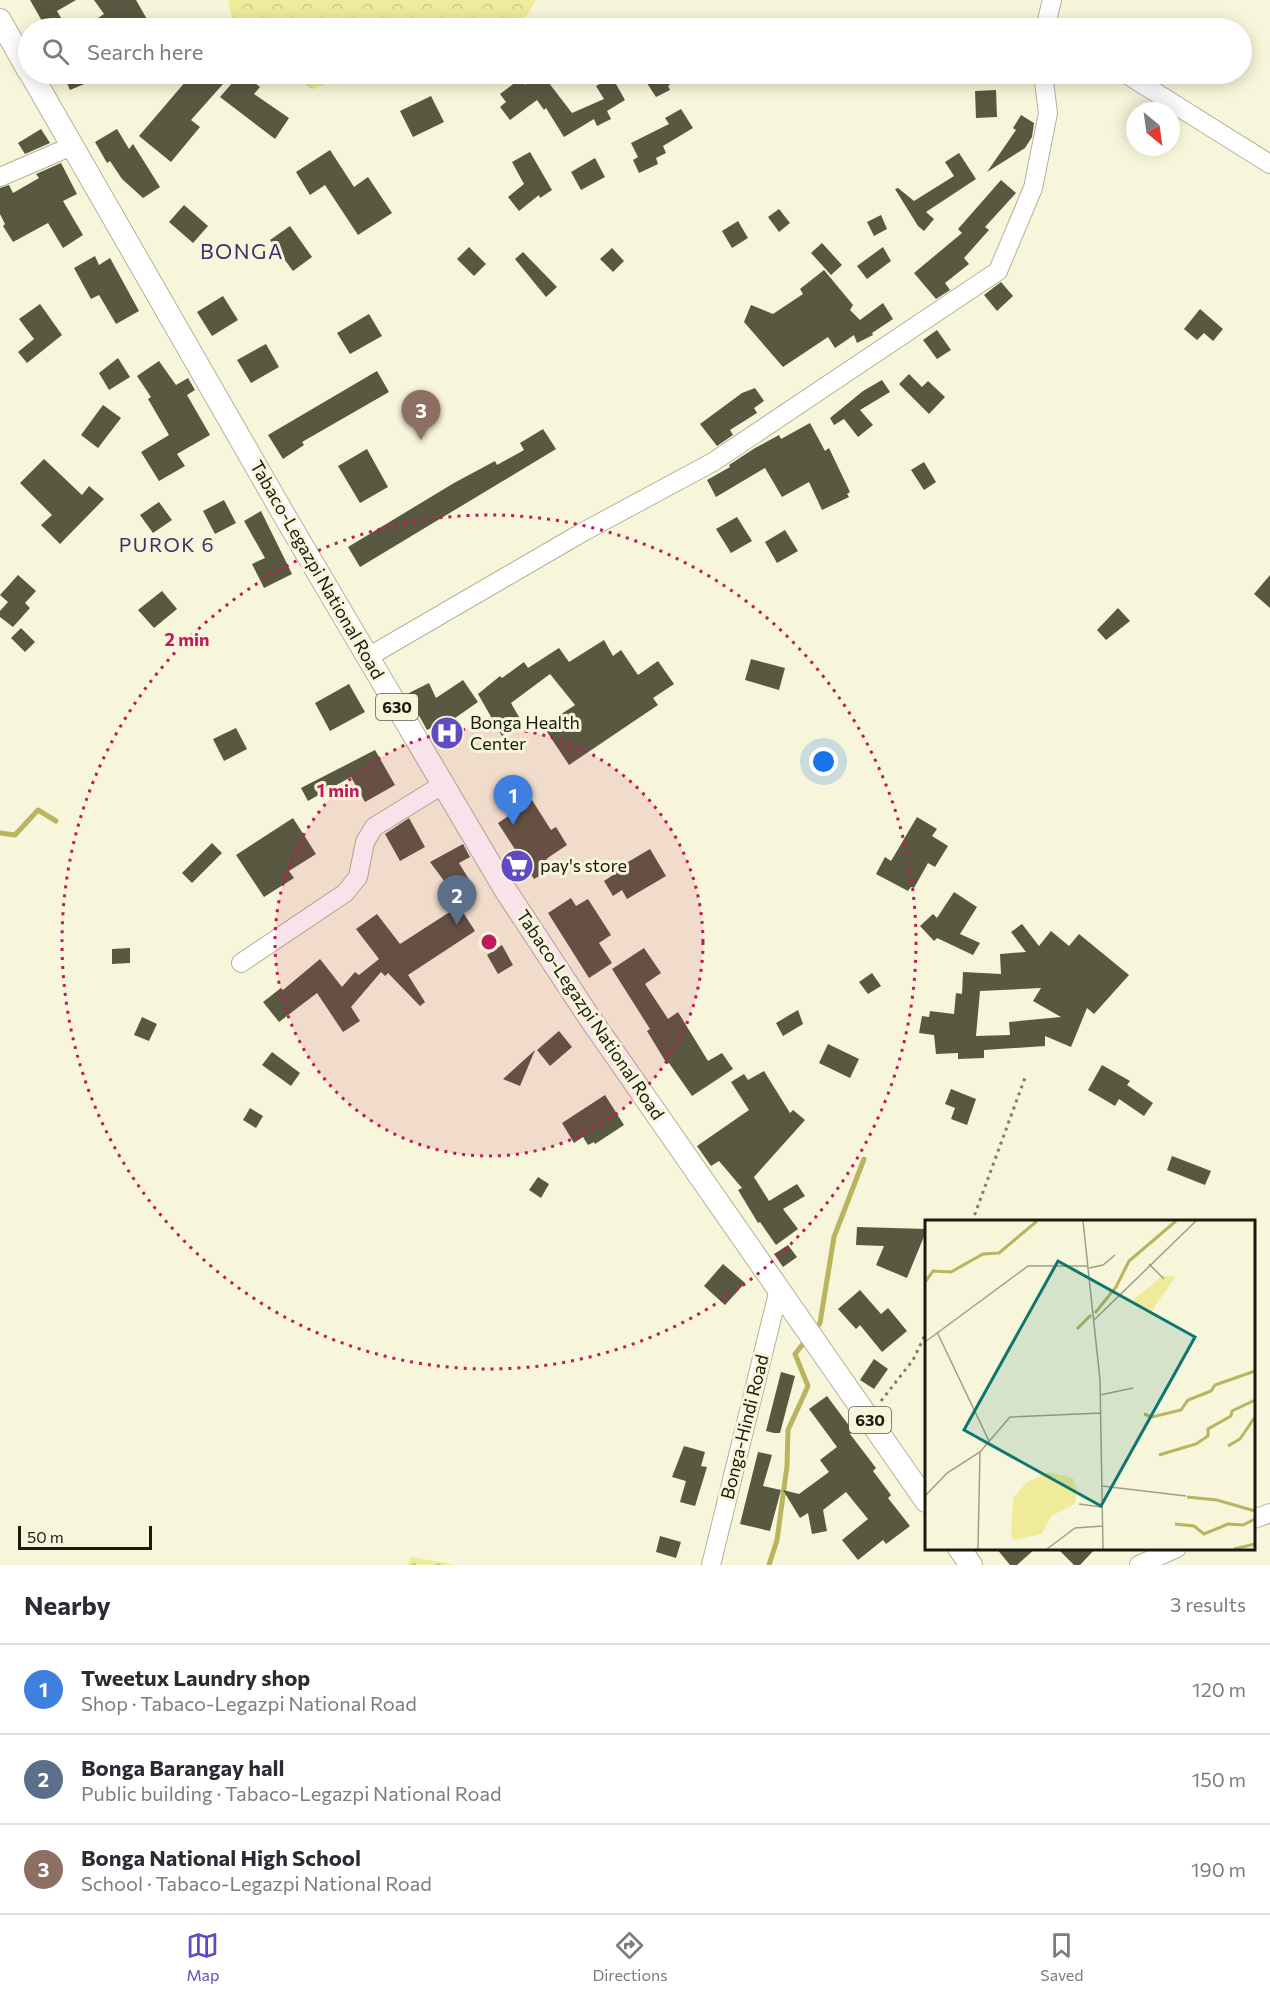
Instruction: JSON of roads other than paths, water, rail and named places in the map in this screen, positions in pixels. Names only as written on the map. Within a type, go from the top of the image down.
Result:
[{"type":"main road","name":"Tabaco-Legazpi National Road","points":[[0,20],[18,51]]},
{"type":"main road","name":"Tabaco-Legazpi National Road","points":[[37,84],[442,785],[506,891],[590,1017],[924,1496]]},
{"type":"main road","points":[[960,1550],[970,1565]]},
{"type":"street","points":[[1050,18],[1052,0]]},
{"type":"street","points":[[368,657],[583,532],[713,462],[998,271],[1033,188],[1048,113],[1044,84]]},
{"type":"street","points":[[1141,84],[1270,164]]},
{"type":"street","points":[[0,177],[72,146]]},
{"type":"street","points":[[241,963],[345,892],[358,877],[365,842],[374,827],[442,785]]},
{"type":"street","name":"Bonga-Hindi Road","points":[[711,1565],[779,1288]]},
{"type":"street","points":[[1255,1519],[1270,1513]]},
{"type":"street","points":[[1139,1565],[1173,1550]]},
{"type":"waterway","points":[[0,833],[15,835],[38,810],[56,821]]},
{"type":"waterway","points":[[814,1331],[820,1323],[834,1237],[864,1159]]},
{"type":"waterway","points":[[769,1565],[777,1540],[787,1466],[788,1430],[808,1386],[795,1354],[806,1340]]},
{"type":"place","name":"Bonga National High School","points":[[421,440]]},
{"type":"place","name":"Bonga Health Center","points":[[447,733]]},
{"type":"place","name":"Tweetux Laundry shop","points":[[513,825]]},
{"type":"place","name":"pay's store","points":[[517,866]]},
{"type":"place","name":"Bonga Barangay hall","points":[[457,925]]},
{"type":"district","name":"BONGA","points":[[242,252]]},
{"type":"district","name":"PUROK 6","points":[[167,545]]}]
